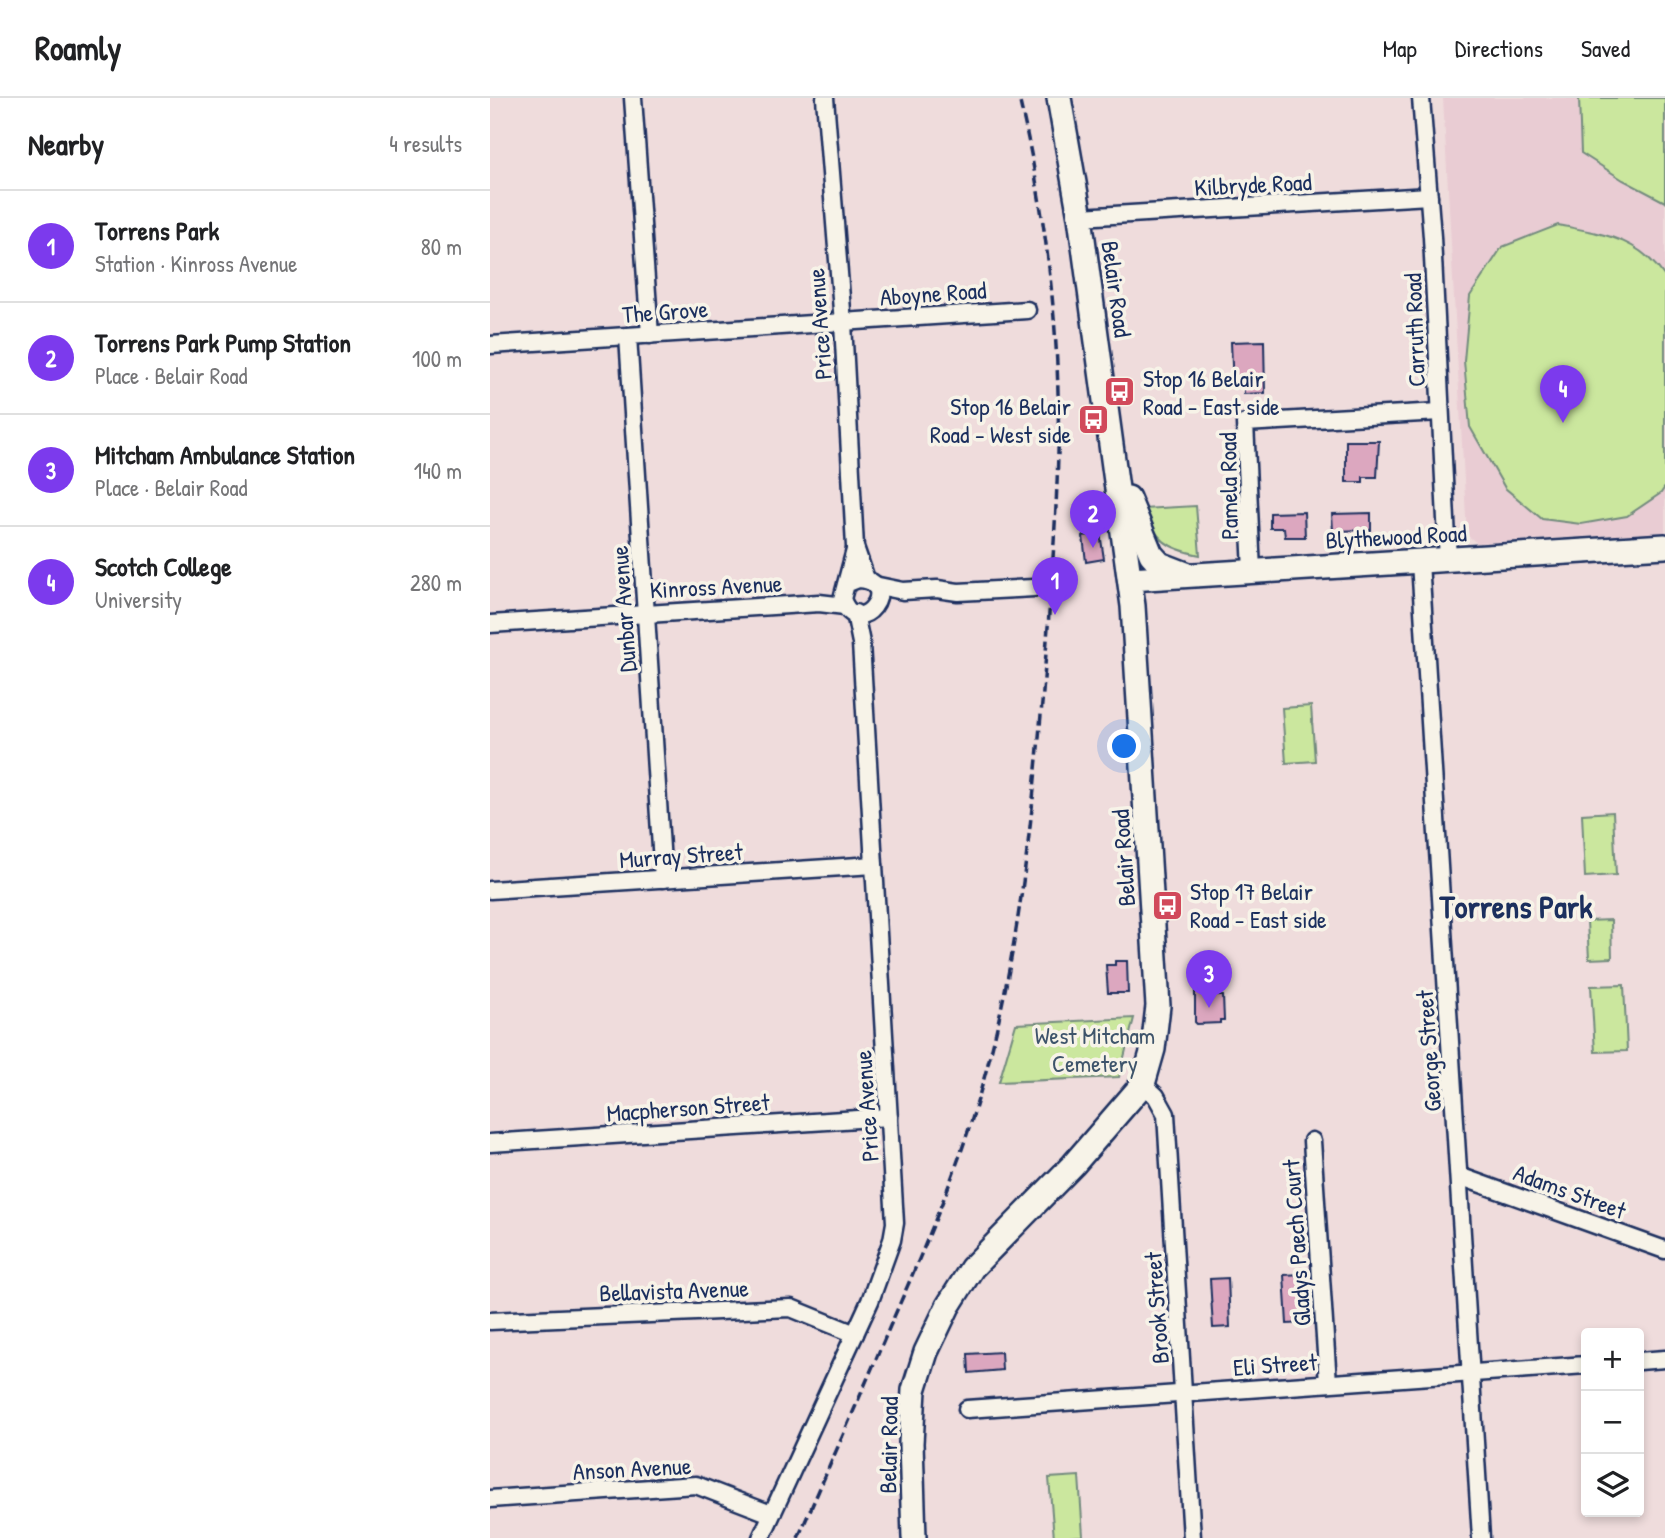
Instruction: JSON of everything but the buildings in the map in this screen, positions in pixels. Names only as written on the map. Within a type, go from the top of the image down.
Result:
[{"type":"main road","name":"Belair Road","points":[[914,1538],[911,1443],[914,1390],[926,1352],[948,1306],[972,1268],[1073,1165],[1143,1084],[1155,1040],[1158,1006],[1130,579],[1080,218],[1059,98]]},
{"type":"main road","points":[[1116,470],[1151,554],[1160,564],[1177,572],[1198,576]]},
{"type":"main road","name":"Blythewood Road","points":[[1130,579],[1665,546]]},
{"type":"street","points":[[633,98],[650,335]]},
{"type":"street","name":"Price Avenue","points":[[761,1538],[870,1301],[892,1240],[895,1206],[861,643],[856,602],[843,323],[825,98]]},
{"type":"street","name":"Carruth Road","points":[[1422,98],[1448,560]]},
{"type":"street","name":"Kilbryde Road","points":[[1080,218],[1429,196]]},
{"type":"street","name":"Aboyne Road","points":[[843,323],[1027,310]]},
{"type":"street","name":"The Grove","points":[[490,345],[843,323]]},
{"type":"street","name":"Dunbar Avenue","points":[[628,336],[663,879]]},
{"type":"street","name":"Pamela Road","points":[[1252,571],[1245,422],[1440,412]]},
{"type":"street","name":"Price Avenue","points":[[855,547],[878,594],[856,602]]},
{"type":"street","name":"George Street","points":[[1420,562],[1481,1538]]},
{"type":"street","points":[[903,591],[858,579],[856,602],[903,591],[937,589],[958,592],[1034,588]]},
{"type":"street","name":"Kinross Avenue","points":[[490,624],[856,602]]},
{"type":"street","name":"Murray Street","points":[[490,890],[874,865]]},
{"type":"street","name":"Brook Street","points":[[1143,1084],[1156,1096],[1166,1114],[1192,1538]]},
{"type":"street","name":"Macpherson Street","points":[[490,1143],[888,1117]]},
{"type":"street","name":"Gladys Paech Court","points":[[1312,1141],[1328,1383]]},
{"type":"street","name":"Adams Street","points":[[1459,1176],[1665,1250]]},
{"type":"street","name":"Bellavista Avenue","points":[[490,1321],[791,1308],[855,1334]]},
{"type":"street","points":[[1644,1361],[1665,1359]]},
{"type":"street","name":"Eli Street","points":[[967,1409],[1581,1365]]},
{"type":"street","name":"Anson Avenue","points":[[490,1499],[696,1485],[771,1514]]},
{"type":"shaded area","points":[[1443,98],[1665,98],[1665,532],[1477,543],[1467,535]]},
{"type":"green space","points":[[1579,98],[1665,98],[1665,202],[1623,180],[1581,153]]},
{"type":"green space","points":[[1558,225],[1604,235],[1631,245],[1643,253],[1665,277],[1665,487],[1661,493],[1627,516],[1581,524],[1542,519],[1505,488],[1470,427],[1464,361],[1470,296],[1502,247]]},
{"type":"green space","points":[[1196,506],[1200,555],[1179,550],[1164,541],[1158,536],[1143,509]]},
{"type":"green space","points":[[1311,706],[1315,761],[1286,763],[1282,708]]},
{"type":"green space","points":[[1613,812],[1616,875],[1585,877],[1582,814]]},
{"type":"green space","points":[[1611,920],[1612,958],[1589,959],[1587,921]]},
{"type":"green space","points":[[1624,985],[1627,1051],[1595,1052],[1591,986]]},
{"type":"green space","name":"West Mitcham Cemetery","points":[[1134,1018],[1119,1077],[999,1082],[1016,1024]]},
{"type":"green space","points":[[1079,1476],[1083,1536],[1054,1538],[1049,1478]]},
{"type":"railway","points":[[798,1538],[915,1270],[960,1155],[979,1096],[1004,996],[1021,896],[1048,632],[1056,513],[1058,409],[1050,274],[1037,185],[1019,98]]},
{"type":"place","name":"Stop 16 Belair Road - East side","points":[[1120,392]]},
{"type":"place","name":"Stop 16 Belair Road - West side","points":[[1094,420]]},
{"type":"place","name":"Scotch College","points":[[1563,423]]},
{"type":"place","name":"Torrens Park Pump Station","points":[[1093,548]]},
{"type":"place","name":"Torrens Park","points":[[1055,615]]},
{"type":"place","name":"Stop 17 Belair Road - East side","points":[[1167,905]]},
{"type":"place","name":"Mitcham Ambulance Station","points":[[1209,1008]]},
{"type":"district","name":"Torrens Park","points":[[1516,906]]}]
